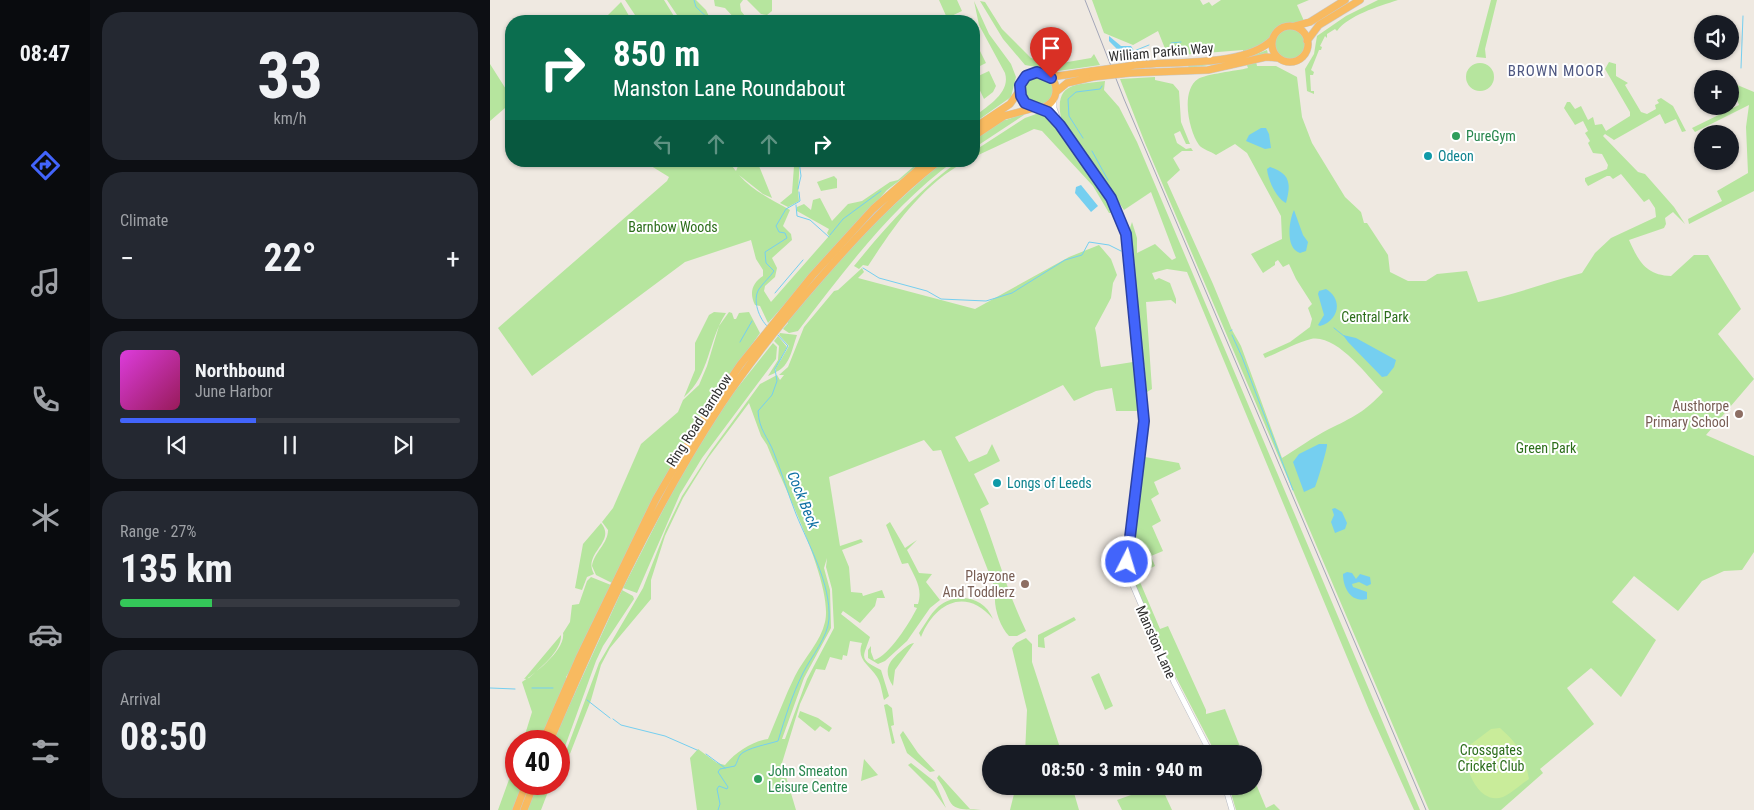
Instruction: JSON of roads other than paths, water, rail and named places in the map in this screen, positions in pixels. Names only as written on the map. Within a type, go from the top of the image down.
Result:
[{"type":"highway","points":[[1345,0],[1310,22],[1281,28],[1272,40],[1272,50],[1278,58],[1285,61],[1298,60],[1306,52],[1313,30],[1360,0]]},
{"type":"highway","points":[[1295,26],[1303,32],[1308,41]]},
{"type":"highway","name":"William Parkin Way","points":[[1048,74],[1058,76],[1092,74],[1232,57],[1255,52],[1272,40]]},
{"type":"highway","name":"William Parkin Way","points":[[1129,69],[1208,70],[1266,58],[1278,58]]},
{"type":"highway","points":[[980,124],[1010,104],[1020,90],[1023,80],[1031,73],[1042,72],[1048,74],[1054,82],[1055,95],[1038,108],[1004,116],[980,132]]},
{"type":"highway","name":"William Parkin Way","points":[[1055,95],[1066,82],[1092,74]]},
{"type":"highway","points":[[1020,90],[1025,103],[1038,108]]},
{"type":"highway","name":"Ring Road Barnbow","points":[[548,730],[580,656],[656,498],[698,426],[782,317],[861,221],[921,167]]},
{"type":"highway","name":"Ring Road Barnbow","points":[[782,317],[878,215],[932,167]]},
{"type":"highway","name":"Ring Road Barnbow","points":[[555,730],[578,676],[654,518],[721,405],[757,349]]},
{"type":"highway","points":[[516,810],[522,795]]},
{"type":"highway","points":[[524,810],[530,795]]},
{"type":"street","name":"Manston Lane","points":[[1055,95],[1054,108],[1060,125]]},
{"type":"street","name":"Manston Lane","points":[[1038,108],[1048,112],[1060,125],[1117,209],[1128,248],[1144,421],[1129,539],[1128,576],[1174,682],[1206,745]]},
{"type":"street","points":[[1228,795],[1232,810]]},
{"type":"water","points":[[1109,36],[1121,46],[1131,46],[1134,51],[1122,54],[1109,41]]},
{"type":"water","points":[[1261,128],[1266,128],[1269,134],[1271,148],[1265,149],[1246,141],[1249,135]]},
{"type":"water","points":[[1270,167],[1282,173],[1288,180],[1289,190],[1286,203],[1276,193],[1271,183],[1267,169]]},
{"type":"water","points":[[1081,185],[1098,206],[1091,212],[1075,193],[1076,187]]},
{"type":"water","points":[[1294,210],[1303,235],[1308,242],[1306,251],[1300,253],[1295,250],[1290,240],[1290,227]]},
{"type":"water","points":[[1326,289],[1332,294],[1337,304],[1335,315],[1331,320],[1320,326],[1318,325],[1324,315],[1318,294],[1319,291]]},
{"type":"water","points":[[1343,335],[1356,338],[1396,360],[1394,367],[1387,376],[1382,377]]},
{"type":"water","points":[[1319,444],[1327,444],[1320,472],[1315,487],[1304,492],[1293,462],[1299,454]]},
{"type":"water","points":[[1335,508],[1342,512],[1347,523],[1345,529],[1335,533],[1331,522],[1334,515],[1332,509]]},
{"type":"water","points":[[1347,572],[1352,573],[1356,579],[1360,574],[1370,577],[1371,584],[1367,586],[1359,582],[1352,584],[1353,587],[1367,592],[1367,599],[1356,599],[1346,589],[1343,574]]},
{"type":"waterway","name":"Cock Beck","points":[[694,0],[696,7],[705,15]]},
{"type":"waterway","points":[[1741,68],[1743,16]]},
{"type":"waterway","points":[[1171,43],[1181,42]]},
{"type":"waterway","points":[[1134,51],[1149,45]]},
{"type":"waterway","points":[[1083,138],[1069,116],[1068,99],[1076,92],[1100,89],[1102,86]]},
{"type":"waterway","points":[[1092,151],[1108,180]]},
{"type":"waterway","name":"Cock Beck","points":[[798,189],[801,176],[800,167]]},
{"type":"waterway","points":[[830,235],[843,219],[881,191]]},
{"type":"waterway","name":"Cock Beck","points":[[768,327],[759,314],[756,304],[759,289],[774,271],[766,263],[765,252],[787,238],[785,233],[779,232],[776,226],[786,209],[800,201],[799,192]]},
{"type":"waterway","points":[[796,205],[797,216],[810,220],[829,237]]},
{"type":"waterway","points":[[863,268],[879,278],[927,291],[941,299],[986,301],[1012,293],[1065,260],[1082,255],[1089,242],[1109,245],[1121,251]]},
{"type":"waterway","points":[[775,293],[803,260]]},
{"type":"waterway","points":[[740,342],[752,321]]},
{"type":"waterway","points":[[1334,328],[1344,336]]},
{"type":"waterway","name":"Cock Beck","points":[[718,810],[720,804],[717,789],[719,786],[727,789],[728,787],[718,772],[720,769],[735,766],[740,755],[747,750],[778,741],[795,690],[826,633],[829,619],[827,592],[823,579],[759,418],[758,411],[772,395],[777,381],[775,369],[788,346],[777,334]]},
{"type":"waterway","points":[[1232,335],[1293,490]]},
{"type":"waterway","points":[[490,688],[515,689]]},
{"type":"waterway","points":[[532,688],[553,688]]},
{"type":"waterway","points":[[587,700],[610,718]]},
{"type":"waterway","points":[[613,719],[621,725],[665,736],[697,750]]},
{"type":"waterway","points":[[706,754],[725,768]]},
{"type":"railway","points":[[1085,0],[1124,99],[1426,810]]},
{"type":"place","name":"PureGym","points":[[1456,136]]},
{"type":"place","name":"Odeon","points":[[1428,156]]},
{"type":"place","name":"Austhorpe Primary School","points":[[1739,414]]},
{"type":"place","name":"Longs of Leeds","points":[[997,483]]},
{"type":"place","name":"Playzone And Toddlerz","points":[[1025,584]]},
{"type":"place","name":"John Smeaton Leisure Centre","points":[[758,779]]},
{"type":"district","name":"BROWN MOOR","points":[[1556,71]]},
{"type":"park label","name":"Barnbow Woods","points":[[673,227]]},
{"type":"park label","name":"Central Park","points":[[1375,317]]},
{"type":"park label","name":"Green Park","points":[[1546,448]]},
{"type":"park label","name":"Crossgates Cricket Club","points":[[1491,758]]}]
